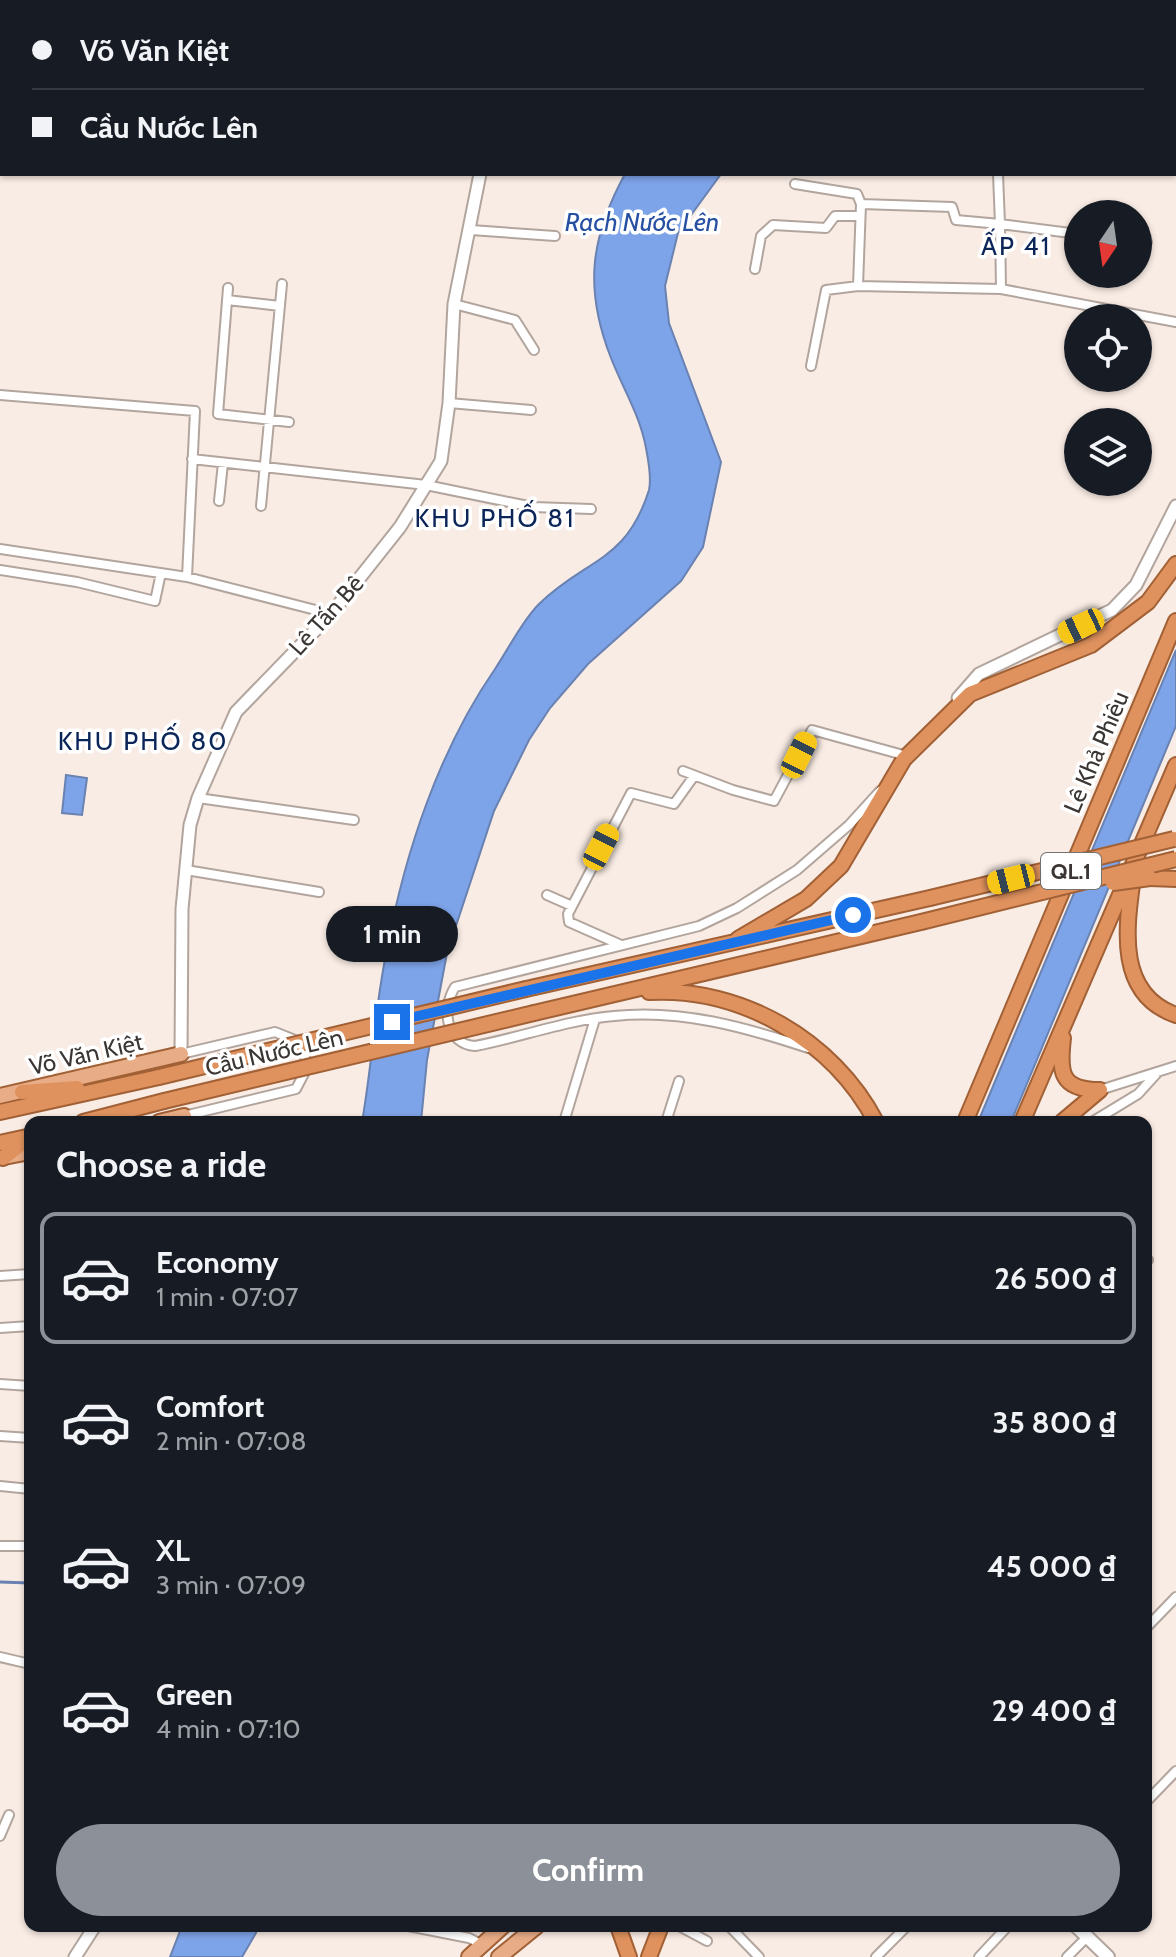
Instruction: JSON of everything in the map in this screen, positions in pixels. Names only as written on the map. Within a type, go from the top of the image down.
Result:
[{"type":"highway","points":[[738,939],[806,899],[847,857],[907,756],[970,694],[1062,658],[1117,629],[1148,602],[1176,564]]},
{"type":"highway","name":"Lê Khả Phiêu","points":[[968,1116],[1176,621]]},
{"type":"highway","name":"QL.1","points":[[1025,1116],[1176,765]]},
{"type":"highway","points":[[738,939],[930,898],[1175,839]]},
{"type":"highway","points":[[616,994],[1176,859]]},
{"type":"highway","points":[[1135,861],[1128,929],[1129,965],[1148,998],[1176,1015]]},
{"type":"highway","points":[[921,922],[1103,884],[1176,879]]},
{"type":"highway","name":"Cầu Nước Lên","points":[[159,1077],[738,939]]},
{"type":"highway","points":[[616,994],[686,992],[718,997],[815,1051],[858,1092],[872,1116]]},
{"type":"highway","name":"Cầu Nước Lên","points":[[106,1116],[616,994]]},
{"type":"highway","points":[[1066,1020],[1060,1061],[1065,1077],[1080,1089],[1100,1090]]},
{"type":"highway","name":"Võ Văn Kiệt","points":[[0,1112],[159,1077]]},
{"type":"highway","points":[[22,1092],[129,1083]]},
{"type":"highway","points":[[1069,1116],[1100,1090]]},
{"type":"highway","points":[[1,1153],[24,1140]]},
{"type":"highway","points":[[620,1932],[629,1957]]},
{"type":"highway","points":[[649,1957],[659,1932]]},
{"type":"main road","name":"Võ Văn Kiệt","points":[[0,1096],[181,1054]]},
{"type":"main road","points":[[1,1153],[24,1152]]},
{"type":"main road","points":[[469,1957],[497,1932]]},
{"type":"main road","points":[[499,1957],[530,1932]]},
{"type":"main road","points":[[1082,1932],[1108,1957]]},
{"type":"street","name":"Lê Tấn Bê","points":[[181,1054],[186,870],[190,825],[198,798],[236,712],[331,614],[400,527],[441,461],[449,403],[454,304],[480,176]]},
{"type":"street","points":[[998,176],[1001,289]]},
{"type":"street","points":[[795,184],[857,194],[861,204],[858,286]]},
{"type":"street","points":[[861,204],[952,207],[956,220],[1064,232]]},
{"type":"street","points":[[755,269],[761,236],[773,225],[826,228],[835,216],[860,216]]},
{"type":"street","points":[[471,230],[555,236]]},
{"type":"street","points":[[261,506],[282,284]]},
{"type":"street","points":[[811,366],[826,290],[858,286],[1001,289],[1176,322]]},
{"type":"street","points":[[228,288],[218,414],[289,422]]},
{"type":"street","points":[[227,300],[280,306]]},
{"type":"street","points":[[454,304],[515,320],[534,350]]},
{"type":"street","points":[[0,395],[195,411],[187,577]]},
{"type":"street","points":[[449,403],[531,410]]},
{"type":"street","points":[[192,459],[426,485],[533,507],[591,509]]},
{"type":"street","points":[[219,501],[223,463]]},
{"type":"street","points":[[935,726],[979,674],[1112,610],[1136,585],[1176,506]]},
{"type":"street","points":[[0,549],[187,577],[331,614]]},
{"type":"street","points":[[0,570],[77,582],[155,601],[161,573]]},
{"type":"street","points":[[683,771],[774,801],[809,734],[816,729],[907,756]]},
{"type":"street","points":[[776,1030],[667,1014],[595,1019],[475,1046],[461,1045],[453,1038],[447,1017],[449,995],[455,987],[699,926],[737,908],[797,870],[836,838],[894,775]]},
{"type":"street","points":[[622,945],[569,922],[572,906],[631,793],[674,804],[694,776]]},
{"type":"street","points":[[198,798],[354,820]]},
{"type":"street","points":[[836,838],[847,857]]},
{"type":"street","points":[[186,870],[319,892]]},
{"type":"street","points":[[547,895],[572,906]]},
{"type":"street","points":[[566,1116],[595,1019]]},
{"type":"street","points":[[181,1054],[269,1033],[290,1036],[300,1042],[308,1066],[296,1089],[195,1116]]},
{"type":"street","points":[[1100,1090],[1176,1066]]},
{"type":"street","points":[[1102,1116],[1138,1094],[1158,1072]]},
{"type":"street","points":[[668,1116],[679,1081]]},
{"type":"street","points":[[0,1276],[24,1274]]},
{"type":"street","points":[[0,1328],[24,1326]]},
{"type":"street","points":[[0,1384],[24,1386]]},
{"type":"street","points":[[0,1436],[24,1438]]},
{"type":"street","points":[[0,1486],[24,1488]]},
{"type":"street","points":[[0,1546],[24,1546]]},
{"type":"street","points":[[1152,1622],[1176,1597]]},
{"type":"street","points":[[0,1657],[24,1663]]},
{"type":"street","points":[[1152,1796],[1176,1771]]},
{"type":"street","points":[[0,1836],[9,1815]]},
{"type":"street","points":[[75,1957],[91,1932]]},
{"type":"street","points":[[438,1932],[469,1938],[483,1945]]},
{"type":"street","points":[[690,1932],[707,1941]]},
{"type":"street","points":[[735,1932],[759,1957]]},
{"type":"street","points":[[876,1957],[901,1932]]},
{"type":"street","points":[[979,1957],[1002,1932]]},
{"type":"street","points":[[1067,1957],[1087,1937]]},
{"type":"water","name":"Rạch Nước Lên","points":[[624,176],[720,176],[678,233],[665,286],[669,323],[721,462],[703,547],[681,581],[588,664],[550,708],[529,740],[494,811],[447,953],[427,1060],[422,1116],[363,1116],[379,992],[395,912],[414,839],[441,768],[475,700],[527,618],[556,589],[616,546],[640,514],[649,490],[643,436],[602,333],[594,286],[598,242],[613,197]]},
{"type":"water","points":[[1176,650],[1176,726],[1014,1116],[981,1116]]},
{"type":"water","points":[[66,775],[87,778],[82,815],[62,813]]},
{"type":"water","points":[[180,1932],[257,1932],[242,1957],[170,1957]]},
{"type":"waterway","points":[[0,1582],[24,1583]]},
{"type":"district","name":"ẤP 41","points":[[1016,246]]},
{"type":"district","name":"KHU PHỐ 81","points":[[495,518]]},
{"type":"district","name":"KHU PHỐ 80","points":[[143,741]]},
{"type":"route","points":[[392,1022],[712,945],[853,915]]}]
